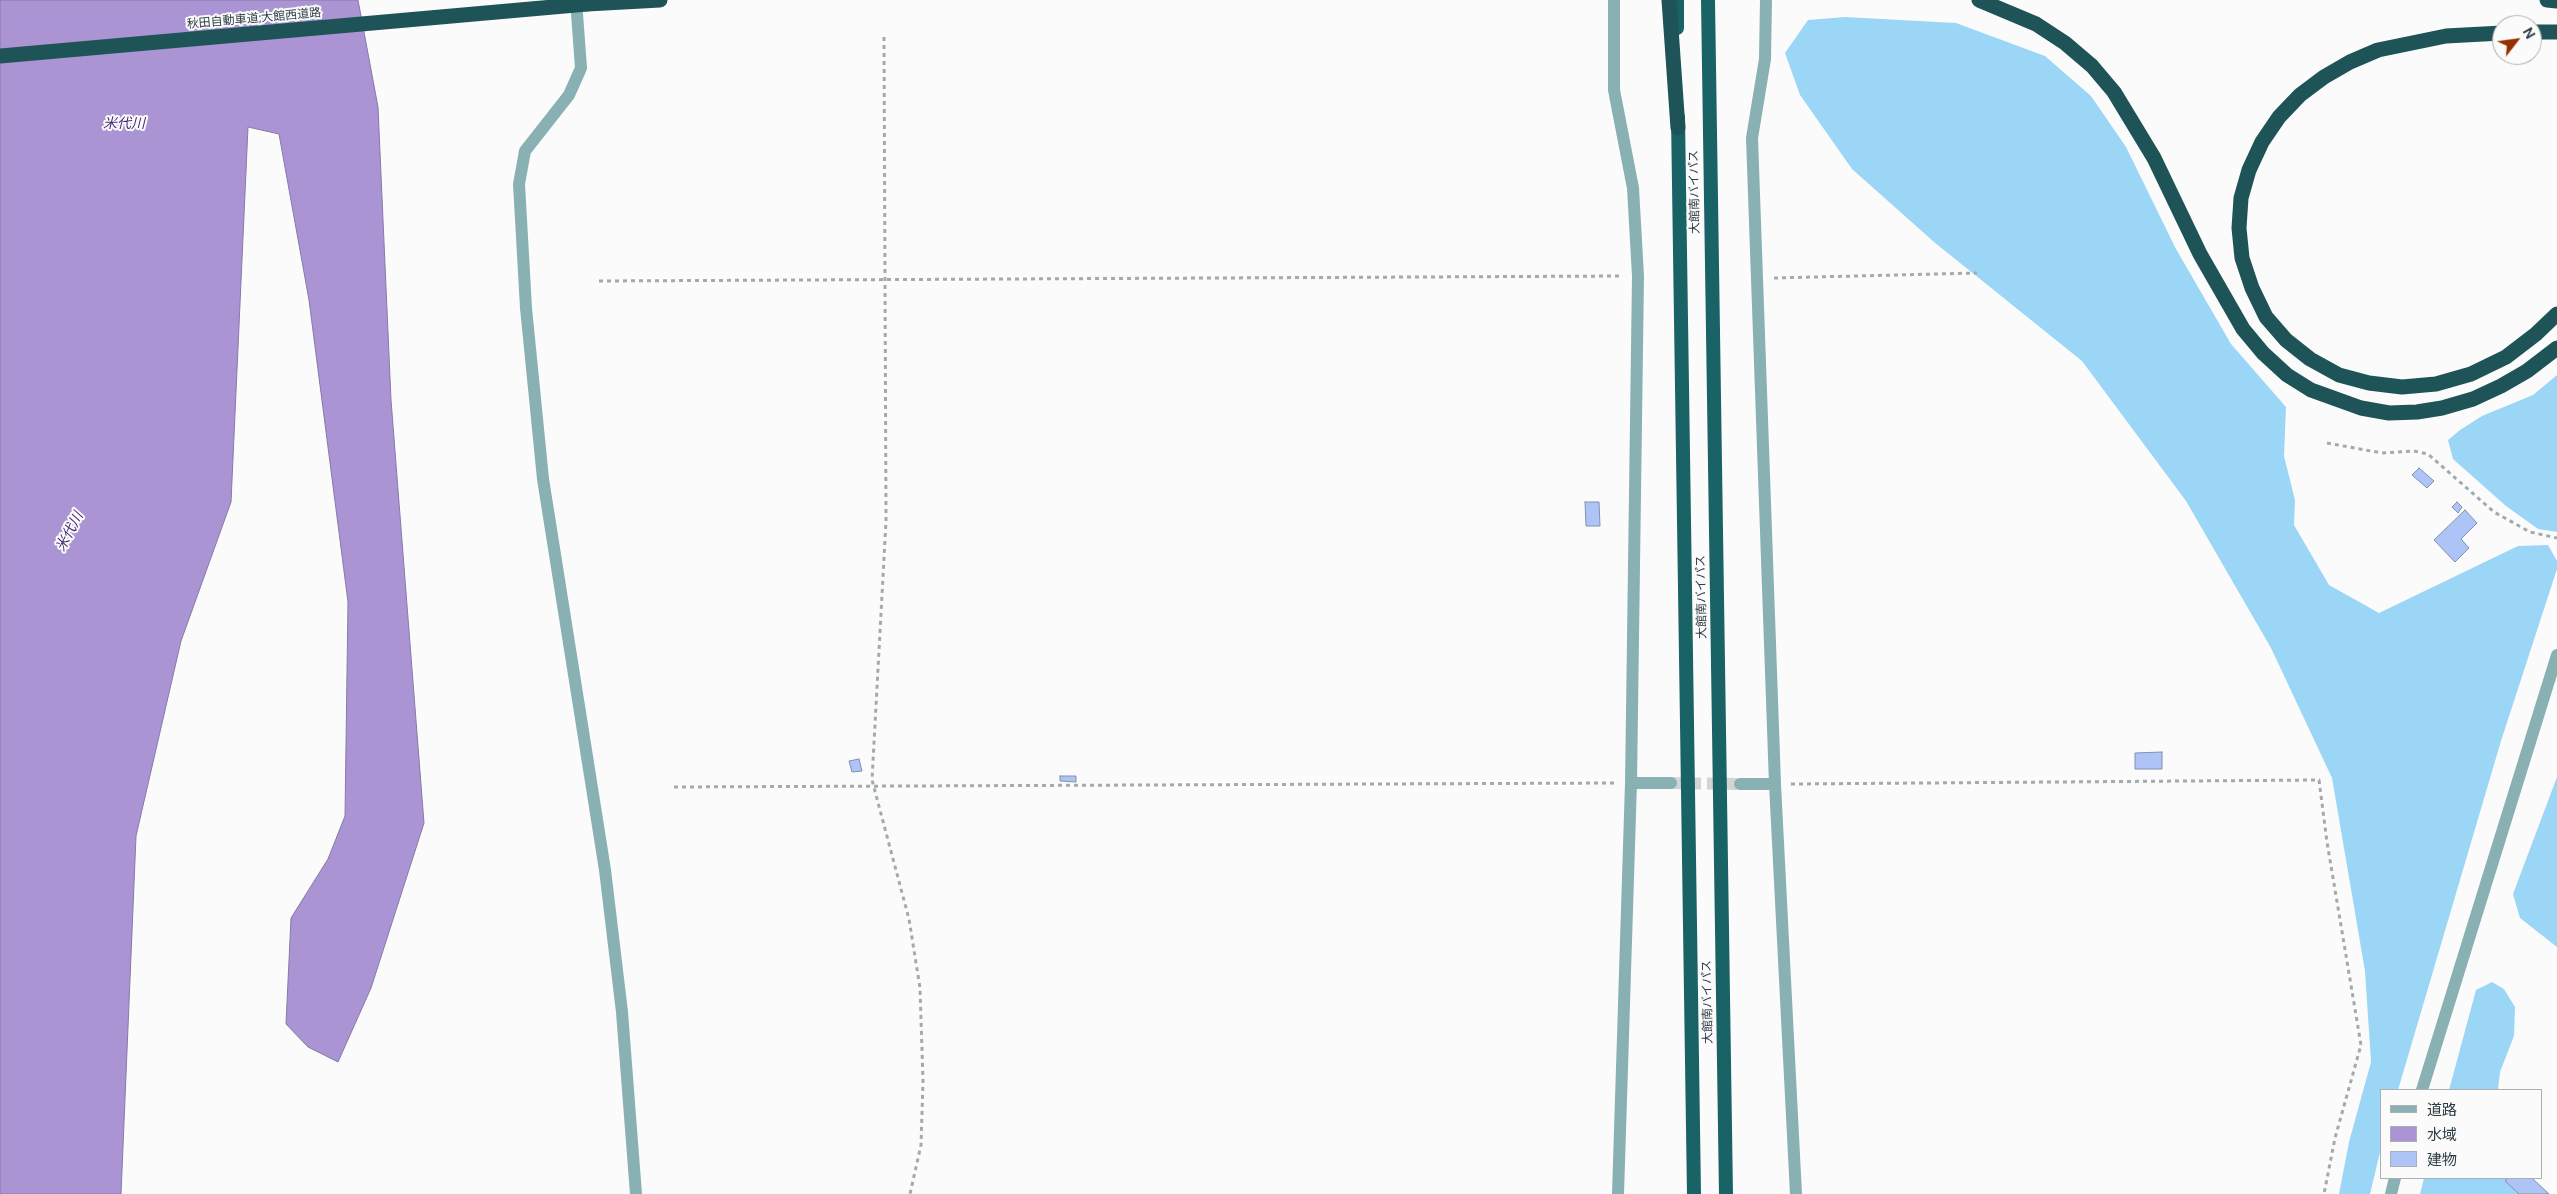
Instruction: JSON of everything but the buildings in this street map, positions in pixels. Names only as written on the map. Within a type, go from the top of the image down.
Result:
[{"type":"highway","name":"秋田自動車道;大館西道路","points":[[0,56],[581,2],[660,0]]},
{"type":"highway","points":[[1670,0],[1678,128]]},
{"type":"highway","name":"大館南バイパス","points":[[1677,0],[1694,1194]]},
{"type":"highway","name":"大館南バイパス","points":[[1708,0],[1726,1194]]},
{"type":"highway","points":[[1978,0],[2036,24],[2065,43],[2092,66],[2114,92],[2154,158],[2200,254],[2242,329],[2263,353],[2287,375],[2311,390],[2361,408],[2389,413],[2417,412],[2442,408],[2473,400],[2501,386],[2527,371],[2557,348]]},
{"type":"highway","points":[[2547,0],[2557,1]]},
{"type":"highway","points":[[2542,32],[2557,32]]},
{"type":"highway","points":[[2492,34],[2446,36],[2378,50],[2324,76],[2300,95],[2279,118],[2262,142],[2249,170],[2240,198],[2239,228],[2242,258],[2252,288],[2266,316],[2286,340],[2310,359],[2339,375],[2369,383],[2402,386],[2436,384],[2471,374],[2506,357],[2536,334],[2557,314]]},
{"type":"street","points":[[1614,0],[1614,90],[1633,188],[1638,276],[1631,783],[1618,1194]]},
{"type":"street","points":[[1766,0],[1765,59],[1752,138],[1775,784],[1796,1194]]},
{"type":"street","points":[[581,2],[581,68],[569,95],[525,151],[519,184],[526,308],[543,478],[605,870],[622,1012],[636,1194]]},
{"type":"street","points":[[2422,1089],[2557,655]]},
{"type":"street","points":[[1631,783],[1671,784]]},
{"type":"street","points":[[1740,784],[1775,784]]},
{"type":"street","points":[[2391,1194],[2395,1179]]},
{"type":"path","points":[[884,37],[886,521],[872,766],[874,786],[909,919],[920,988],[923,1081],[921,1145],[910,1194]]},
{"type":"path","points":[[1758,279],[1977,273]]},
{"type":"path","points":[[599,281],[1638,276]]},
{"type":"path","points":[[2326,443],[2382,452],[2414,451],[2428,454],[2494,512],[2530,532],[2557,538]]},
{"type":"path","points":[[1775,784],[2320,780],[2327,842],[2361,1045],[2335,1138],[2324,1194]]},
{"type":"path","points":[[674,787],[1631,783]]},
{"type":"shaded area","points":[[1845,17],[1956,23],[2045,56],[2091,96],[2126,147],[2176,249],[2231,344],[2286,407],[2284,456],[2295,500],[2294,525],[2329,585],[2379,613],[2518,546],[2548,545],[2557,561],[2557,569],[2501,741],[2398,1089],[2380,1089],[2380,1152],[2370,1194],[2339,1194],[2349,1142],[2371,1062],[2365,971],[2332,778],[2271,648],[2186,501],[2082,361],[1934,242],[1852,169],[1800,95],[1785,53],[1808,20]]},
{"type":"shaded area","points":[[2557,375],[2557,532],[2538,529],[2506,506],[2453,459],[2448,440],[2482,416],[2533,395]]},
{"type":"shaded area","points":[[2557,777],[2557,947],[2520,918],[2513,894]]},
{"type":"shaded area","points":[[2492,982],[2504,989],[2515,1007],[2514,1036],[2500,1072],[2498,1089],[2449,1089],[2476,990]]},
{"type":"shaded area","points":[[2424,1179],[2511,1179],[2520,1194],[2420,1194]]},
{"type":"water","name":"米代川","points":[[0,0],[358,0],[378,107],[391,400],[424,823],[371,988],[338,1062],[308,1047],[286,1024],[291,918],[328,859],[345,816],[348,602],[309,300],[279,134],[248,127],[231,502],[181,641],[136,836],[121,1194],[0,1194]]},
{"type":"tunnel","points":[[1671,783],[1740,784]]}]
